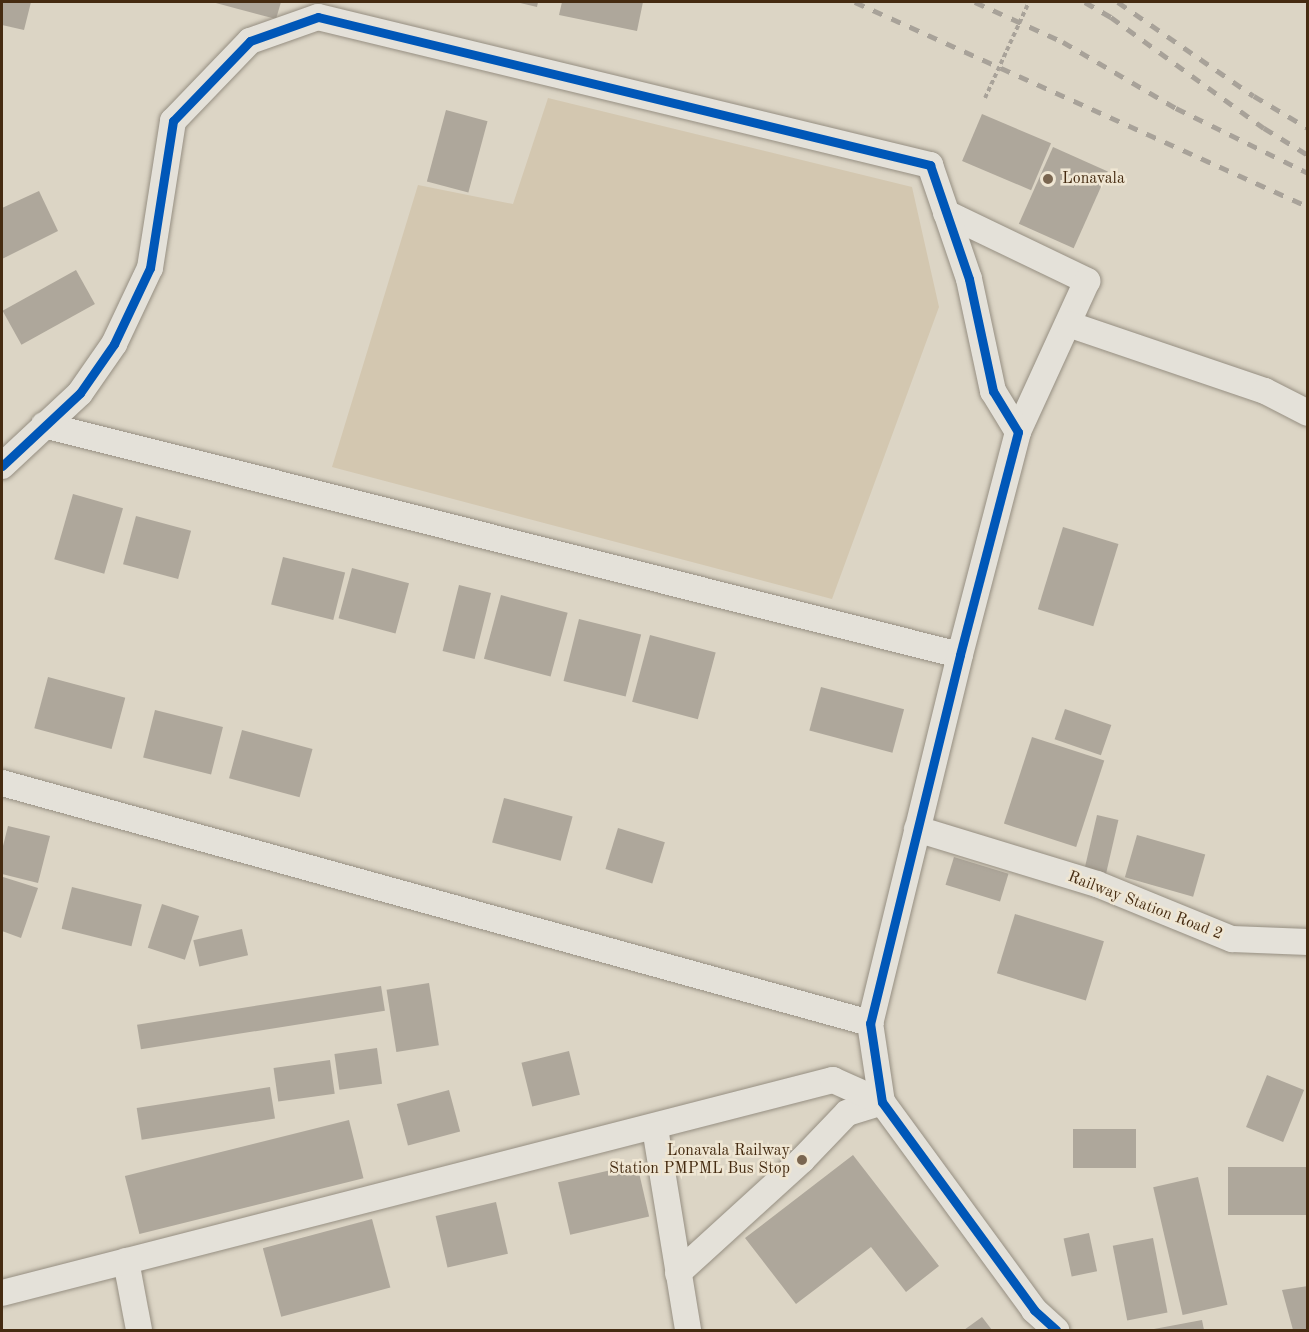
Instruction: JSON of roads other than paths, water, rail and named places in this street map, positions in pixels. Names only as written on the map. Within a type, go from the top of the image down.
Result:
[{"type":"street","points":[[2,466],[80,393],[114,344],[150,268],[173,121],[250,41],[318,17],[930,165],[969,279],[993,391],[1018,432]]},
{"type":"street","points":[[946,213],[1087,281],[1018,432],[960,655],[870,1023],[882,1102],[1034,1310],[1056,1330]]},
{"type":"street","points":[[1068,324],[1265,391],[1308,413]]},
{"type":"street","points":[[44,425],[960,655]]},
{"type":"street","points":[[2,783],[870,1023]]},
{"type":"street","name":"Railway Station Road 2","points":[[917,829],[1097,884],[1232,939],[1308,942]]},
{"type":"street","points":[[2,1293],[655,1128],[833,1080],[882,1102]]},
{"type":"street","points":[[678,1273],[802,1160],[847,1113],[882,1102]]},
{"type":"street","points":[[655,1128],[688,1330]]},
{"type":"street","points":[[126,1262],[139,1330]]},
{"type":"railway","points":[[855,2],[1308,207]]},
{"type":"railway","points":[[975,2],[1063,42],[1176,108],[1308,173]]},
{"type":"railway","points":[[1085,2],[1111,17],[1264,128],[1308,155]]},
{"type":"railway","points":[[1118,2],[1254,96],[1308,128]]},
{"type":"place","name":"Lonavala","points":[[1048,179]]},
{"type":"place","name":"Lonavala Railway Station PMPML Bus Stop","points":[[802,1160]]}]
